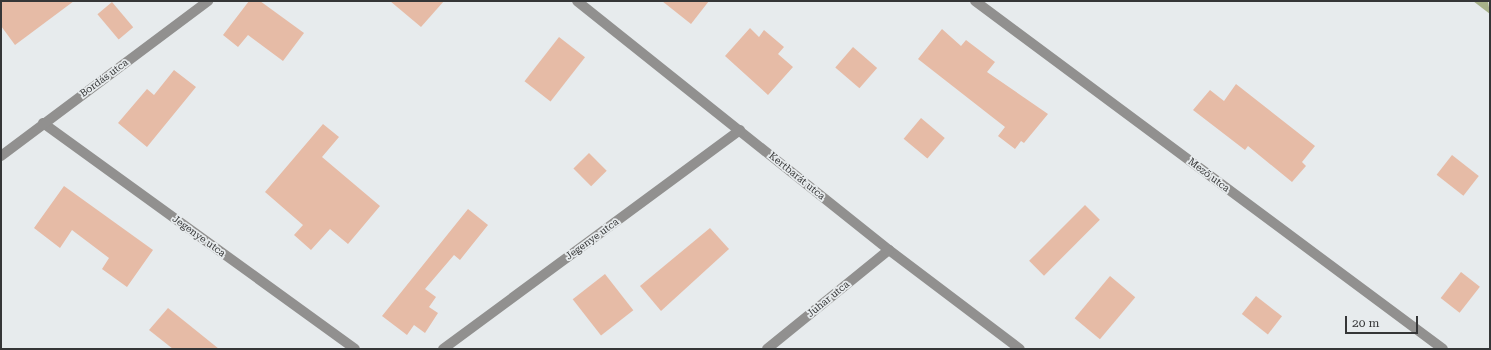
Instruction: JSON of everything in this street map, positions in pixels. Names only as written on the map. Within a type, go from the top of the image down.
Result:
[{"type":"street","name":"Bordás utca","points":[[1,156],[43,123],[208,1]]},
{"type":"street","name":"Kertbarát utca","points":[[577,1],[889,250],[1020,349]]},
{"type":"street","name":"Mező utca","points":[[975,1],[1443,349]]},
{"type":"street","name":"Jegenye utca","points":[[43,123],[355,349]]},
{"type":"street","name":"Jegenye utca","points":[[443,349],[740,130]]},
{"type":"street","name":"Juhar utca","points":[[767,349],[889,250]]},
{"type":"green space","points":[[1473,1],[1488,1],[1490,14]]},
{"type":"building","points":[[1,1],[74,1],[15,45],[1,26]]},
{"type":"building","points":[[249,1],[260,1],[304,33],[283,61],[248,35],[238,47],[223,35]]},
{"type":"building","points":[[390,1],[444,1],[421,27]]},
{"type":"building","points":[[662,1],[709,1],[691,24]]},
{"type":"building","points":[[112,2],[133,27],[119,39],[97,14]]},
{"type":"building","points":[[750,28],[759,37],[764,30],[784,47],[778,54],[793,67],[768,95],[725,56]]},
{"type":"building","points":[[942,29],[961,46],[966,40],[995,62],[987,72],[1048,114],[1024,143],[1021,141],[1015,149],[998,136],[1005,127],[918,59]]},
{"type":"building","points":[[559,37],[585,57],[551,101],[525,81]]},
{"type":"building","points":[[853,47],[877,68],[859,88],[835,67]]},
{"type":"building","points":[[174,70],[196,87],[147,147],[118,123],[147,89],[154,95]]},
{"type":"building","points":[[1236,84],[1315,146],[1302,162],[1306,166],[1292,182],[1248,146],[1245,150],[1193,110],[1210,90],[1224,101]]},
{"type":"building","points":[[921,118],[945,138],[927,159],[904,139]]},
{"type":"building","points":[[323,124],[339,137],[322,157],[380,206],[348,244],[330,229],[311,250],[294,235],[303,225],[265,192]]},
{"type":"building","points":[[589,153],[607,171],[591,186],[573,169]]},
{"type":"building","points":[[1452,155],[1479,176],[1463,196],[1437,175]]},
{"type":"building","points":[[64,186],[153,250],[127,287],[102,269],[109,258],[72,230],[60,248],[34,228]]},
{"type":"building","points":[[1085,205],[1100,220],[1044,276],[1029,261]]},
{"type":"building","points":[[468,209],[488,225],[460,260],[454,255],[425,289],[436,297],[429,307],[438,313],[425,333],[414,325],[407,335],[382,316]]},
{"type":"building","points":[[710,228],[729,249],[661,311],[640,286]]},
{"type":"building","points":[[1461,272],[1480,287],[1460,313],[1441,298]]},
{"type":"building","points":[[605,274],[633,310],[601,335],[573,299]]},
{"type":"building","points":[[1110,276],[1135,297],[1100,339],[1075,318]]},
{"type":"building","points":[[1256,296],[1282,316],[1268,334],[1242,314]]},
{"type":"building","points":[[168,308],[219,349],[173,349],[149,330]]}]
